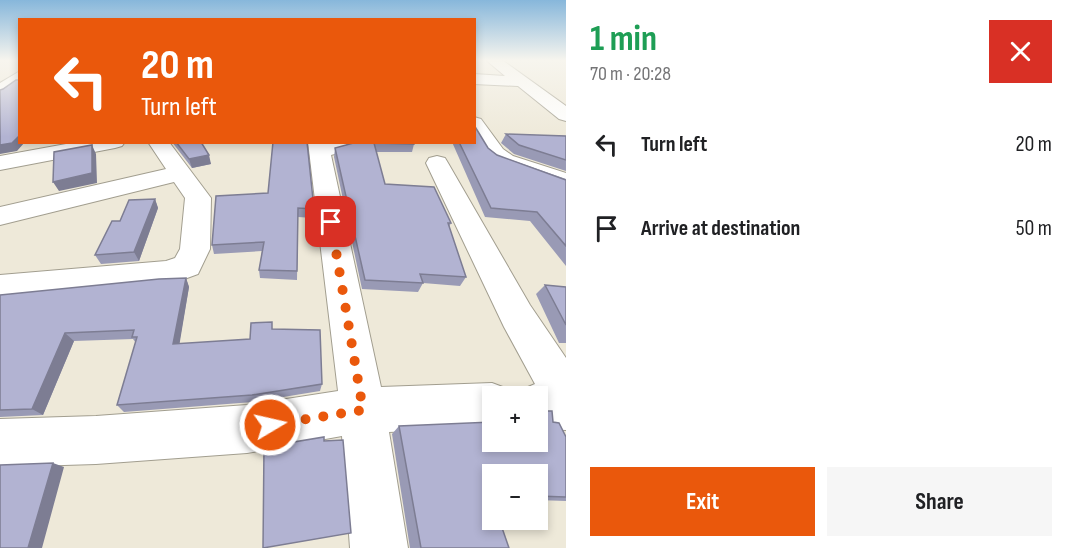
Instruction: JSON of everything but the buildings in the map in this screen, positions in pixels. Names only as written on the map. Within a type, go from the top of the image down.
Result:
[{"type":"street","points":[[528,86],[566,115]]},
{"type":"street","points":[[476,126],[495,154],[505,161],[550,174],[566,182]]},
{"type":"street","points":[[0,183],[17,155],[100,144]]},
{"type":"street","points":[[0,290],[168,273],[187,266],[195,249],[198,198],[159,144]]},
{"type":"street","points":[[342,144],[319,147],[363,410],[379,548]]},
{"type":"street","points":[[437,163],[517,316],[566,396]]},
{"type":"street","points":[[0,216],[180,173]]},
{"type":"street","points":[[0,443],[96,441],[247,429],[363,410],[482,405]]},
{"type":"street","points":[[548,406],[566,407]]},
{"type":"route","points":[[270,425],[363,410],[331,222]]}]
